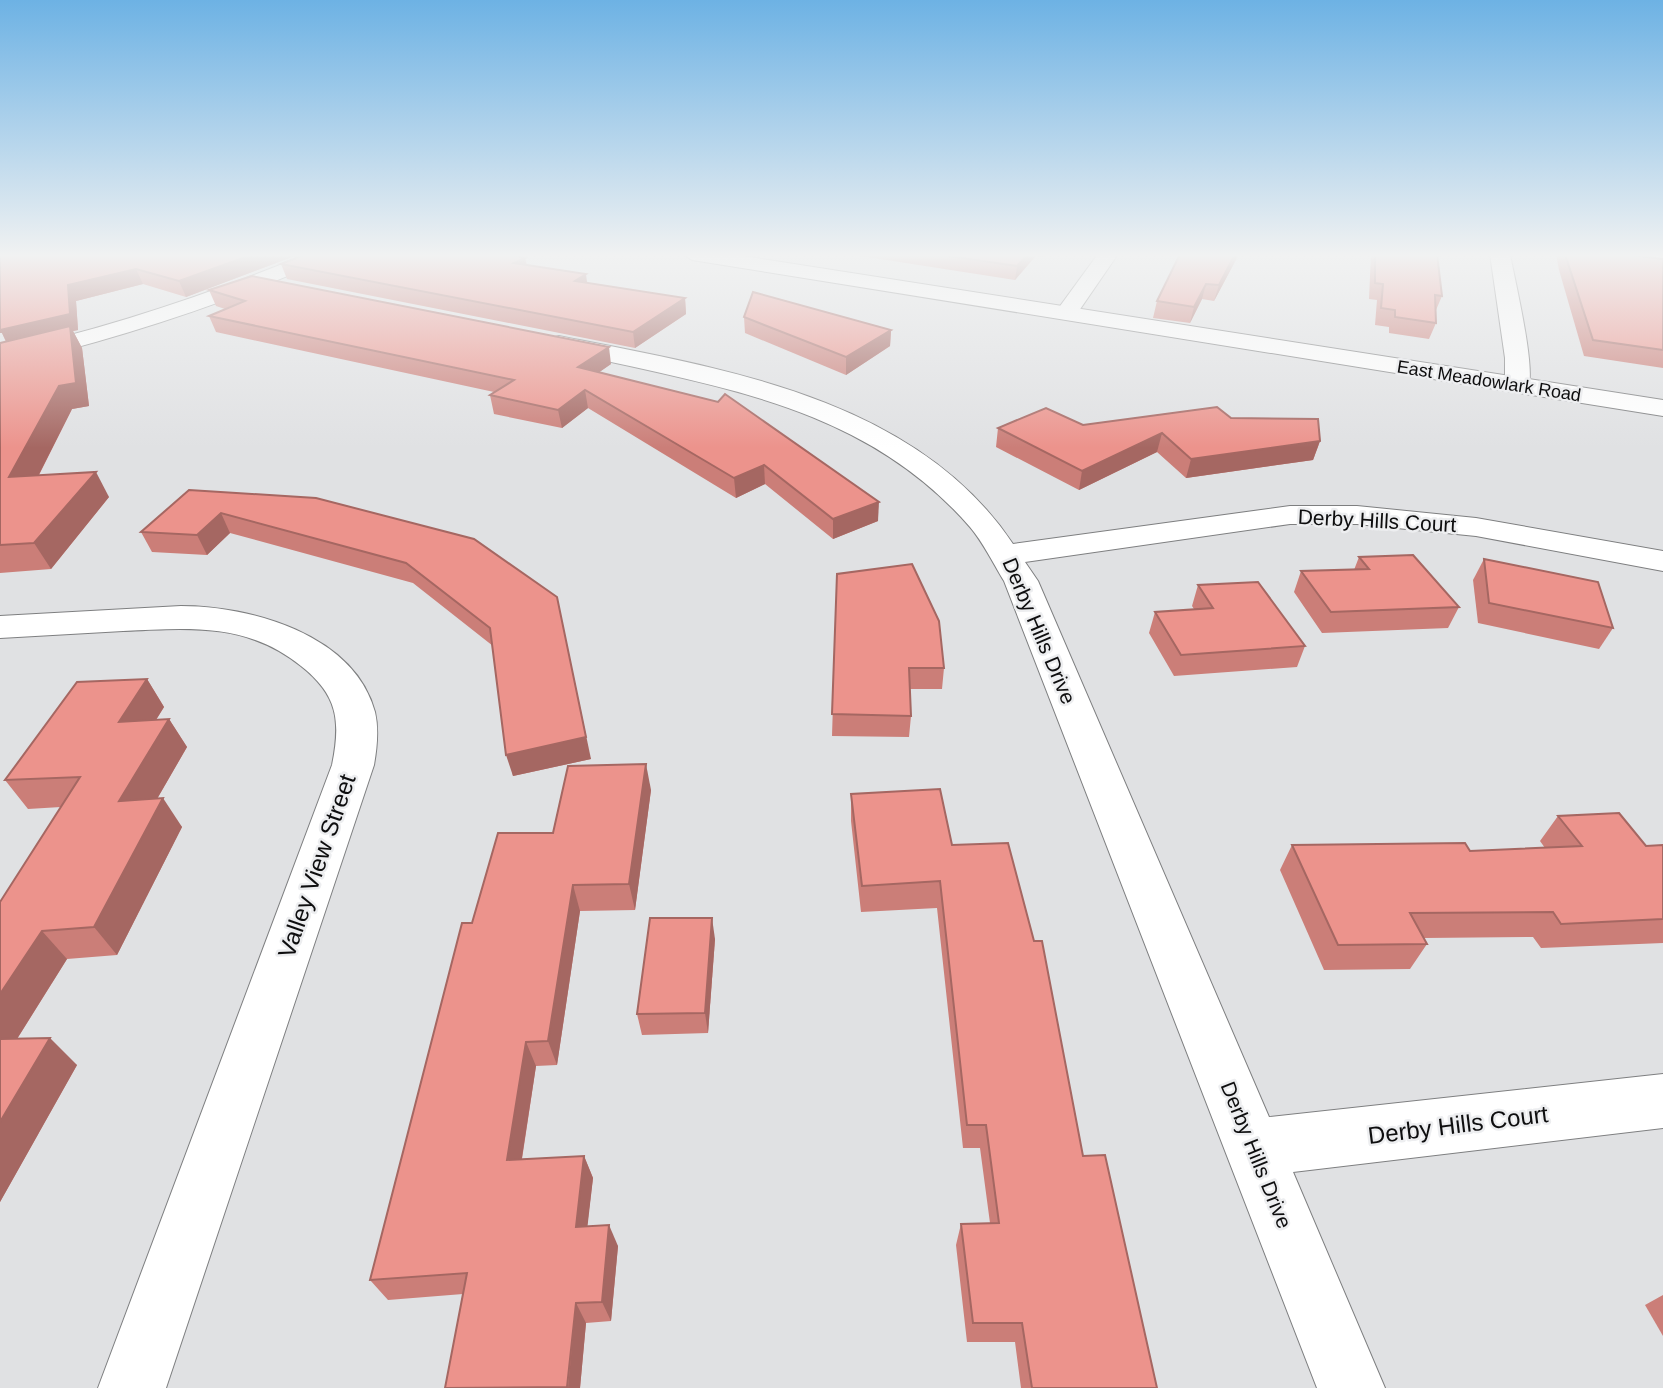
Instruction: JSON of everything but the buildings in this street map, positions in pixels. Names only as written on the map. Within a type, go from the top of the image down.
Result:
[{"type":"street","points":[[0,359],[156,319]]},
{"type":"street","name":"East Meadowlark Road","points":[[1102,319],[1663,408]]},
{"type":"street","points":[[1511,319],[1518,385]]},
{"type":"street","name":"Derby Hills Drive","points":[[532,338],[727,379],[819,410],[911,457],[952,488],[988,526],[1021,581],[1351,1388]]},
{"type":"street","name":"Derby Hills Court","points":[[1007,555],[1290,515],[1357,515],[1476,527],[1663,561]]},
{"type":"street","name":"Valley View Street","points":[[0,627],[196,617],[238,623],[275,634],[304,649],[336,675],[353,704],[358,738],[353,765],[132,1388]]},
{"type":"street","name":"Derby Hills Court","points":[[1253,1148],[1663,1101]]}]
